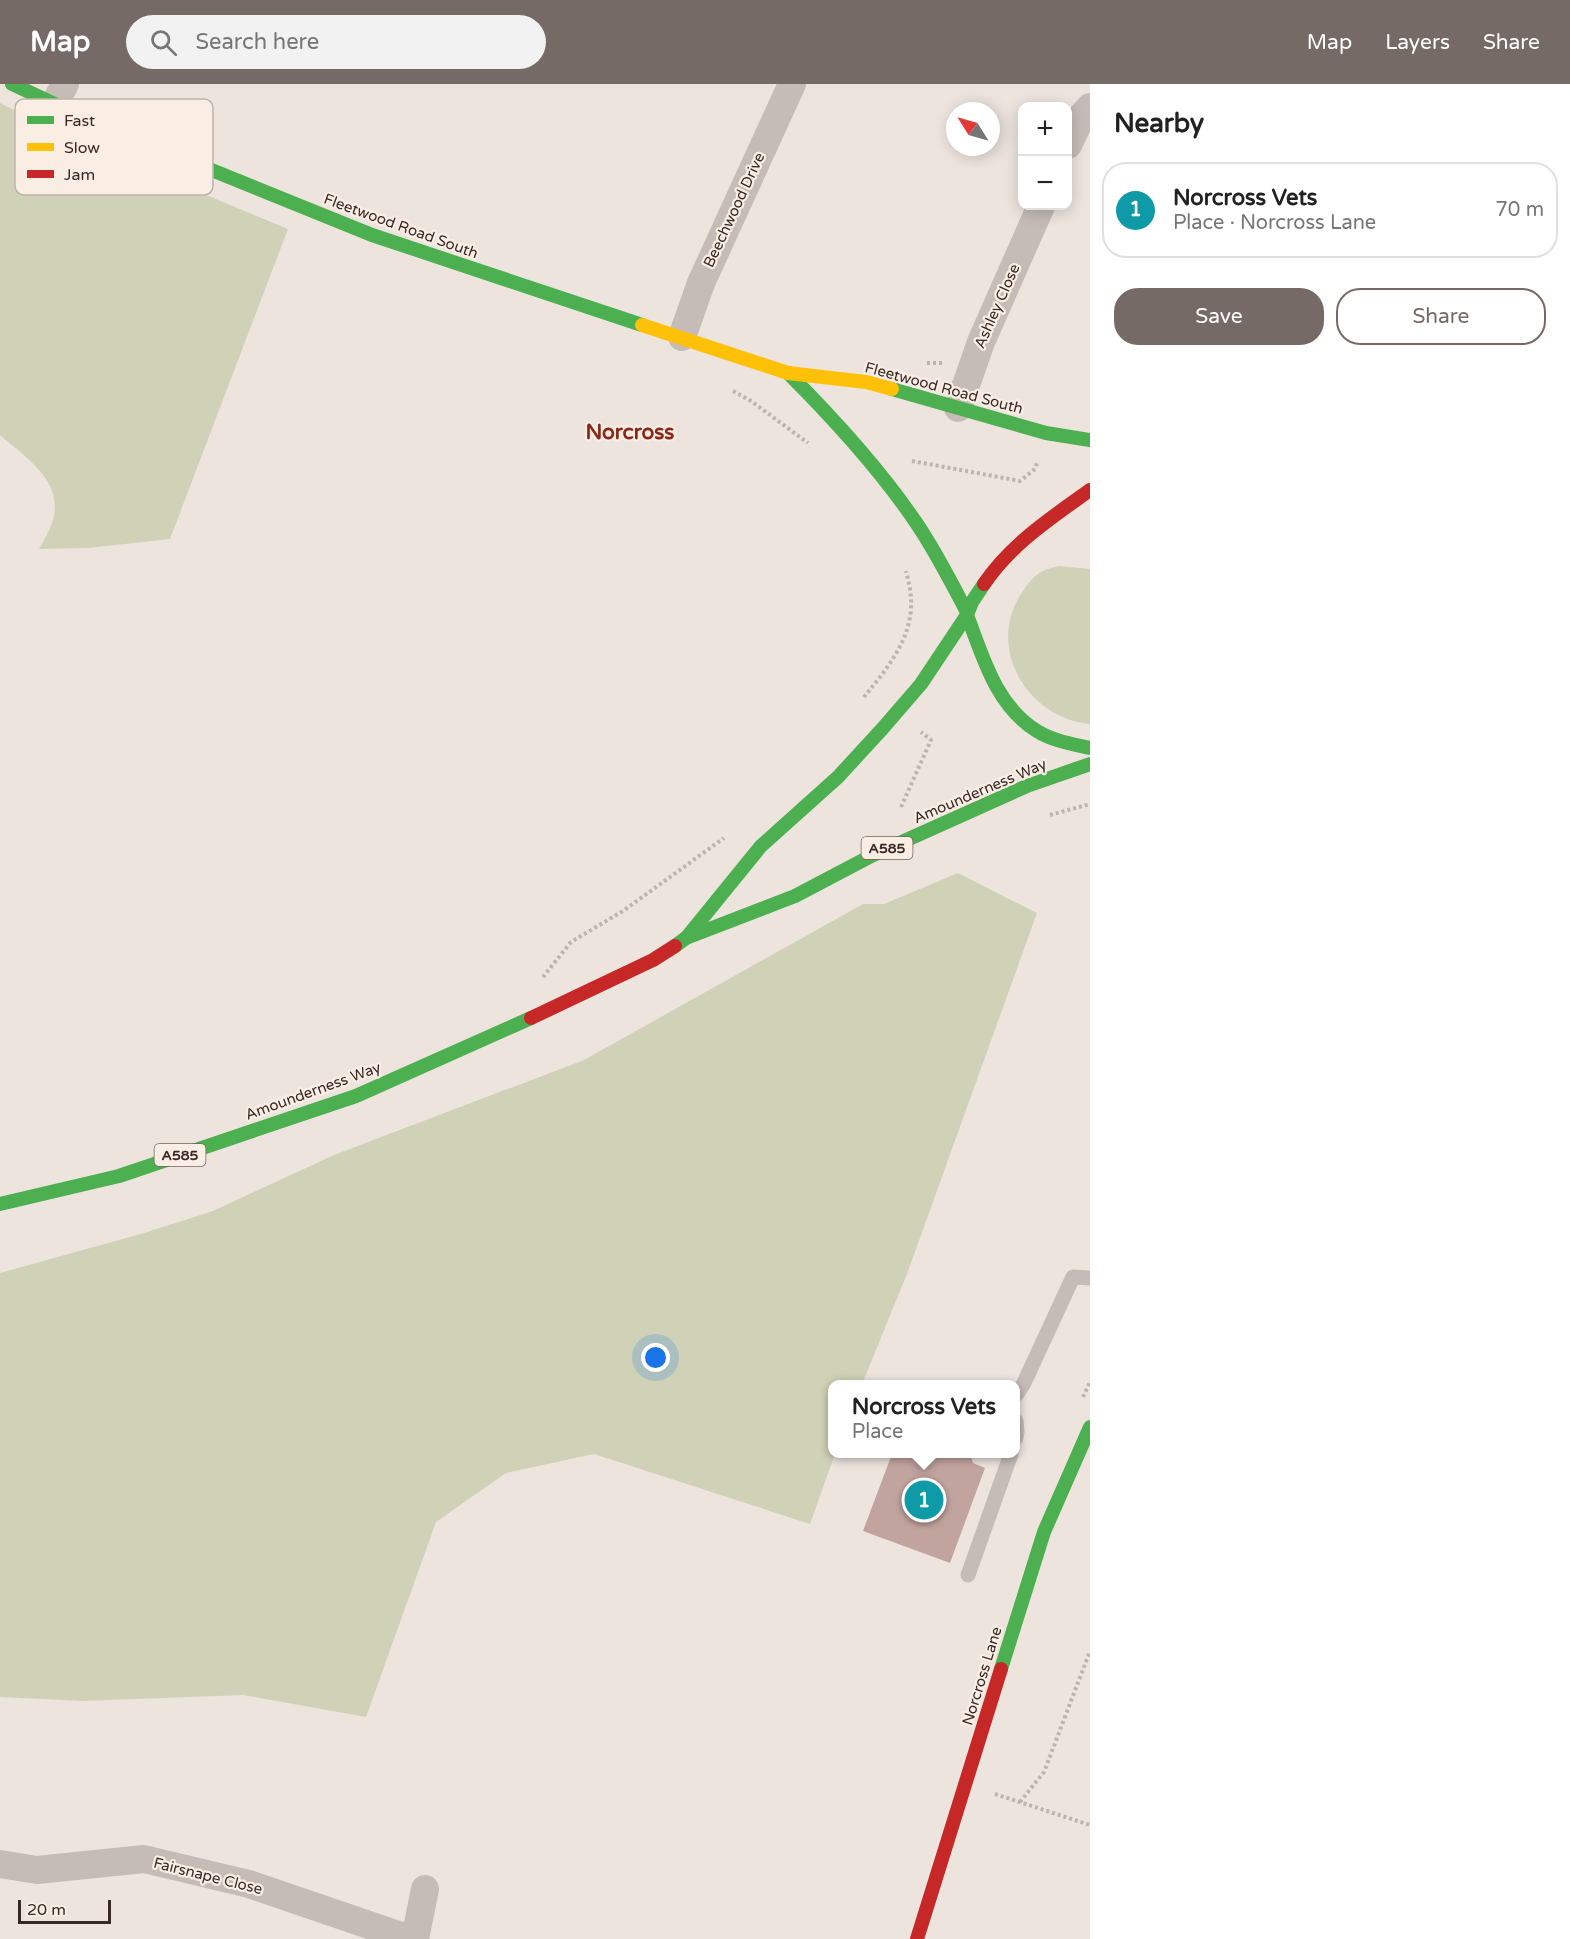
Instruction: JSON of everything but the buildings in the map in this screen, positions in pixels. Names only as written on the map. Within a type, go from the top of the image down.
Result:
[{"type":"main road","name":"Fleetwood Road South","points":[[12,84],[60,94]]},
{"type":"main road","name":"Fleetwood Road South","points":[[213,171],[372,235],[788,373],[866,382],[1046,433],[1090,440]]},
{"type":"main road","name":"Fleetwood Road South","points":[[788,373],[835,419],[918,526],[967,614],[996,687],[1004,701],[1030,727],[1071,745],[1090,748]]},
{"type":"main road","name":"A585","points":[[967,614],[986,580],[1010,550],[1026,535],[1090,490]]},
{"type":"main road","name":"Amounderness Way","points":[[686,938],[761,846],[838,777],[897,712],[921,684],[967,614]]},
{"type":"main road","name":"Amounderness Way","points":[[0,1204],[119,1176],[357,1096],[565,1003],[652,960],[686,938],[795,896],[873,855],[1027,786],[1090,764]]},
{"type":"main road","name":"Norcross Lane","points":[[916,1939],[1044,1532],[1090,1427]]},
{"type":"street","name":"Beechwood Drive","points":[[682,337],[701,283],[792,84]]},
{"type":"street","points":[[1072,137],[1082,116],[1090,107]]},
{"type":"street","name":"Ashley Close","points":[[958,408],[981,342],[1039,210]]},
{"type":"street","name":"Fairsnape Close","points":[[0,1864],[37,1870],[144,1859],[249,1884],[410,1939]]},
{"type":"street","points":[[415,1939],[424,1889]]},
{"type":"lane","points":[[1020,1389],[1073,1277],[1090,1278]]},
{"type":"lane","points":[[968,1575],[1010,1458]]},
{"type":"path","points":[[731,390],[751,401],[813,448]]},
{"type":"path","points":[[884,480],[907,460],[1020,481],[1035,469],[1046,433]]},
{"type":"path","points":[[862,698],[896,654],[907,627],[911,609],[910,590],[903,561]]},
{"type":"path","points":[[869,690],[931,740],[900,807],[914,837]]},
{"type":"path","points":[[571,942],[623,911],[728,835]]},
{"type":"path","points":[[1020,1802],[1044,1772],[1090,1651]]},
{"type":"path","points":[[966,1785],[1090,1825]]},
{"type":"green space","points":[[0,103],[15,110],[15,195],[206,195],[288,229],[170,539],[88,548],[39,549],[52,523],[55,508],[49,483],[32,462],[0,435]]},
{"type":"green space","points":[[1059,566],[1090,569],[1090,724],[1067,719],[1047,708],[1031,694],[1018,676],[1010,656],[1008,634],[1012,612],[1023,591],[1038,574]]},
{"type":"green space","points":[[958,873],[1037,913],[907,1274],[864,1380],[828,1380],[828,1458],[834,1458],[810,1524],[594,1454],[506,1473],[436,1522],[366,1717],[243,1695],[83,1701],[0,1697],[0,1273],[144,1233],[213,1211],[334,1155],[584,1060],[863,904],[884,904]]},
{"type":"traffic: fast","points":[[12,84],[44,99]]},
{"type":"traffic: fast","points":[[213,171],[372,235],[642,325]]},
{"type":"traffic: fast","points":[[788,373],[856,445],[903,504],[931,545],[967,612]]},
{"type":"traffic: fast","points":[[892,389],[1046,433],[1090,440]]},
{"type":"traffic: fast","points":[[984,584],[972,602],[967,615],[985,664],[1001,694],[1023,721],[1037,731],[1056,740],[1090,748]]},
{"type":"traffic: fast","points":[[687,937],[761,846],[838,777],[883,728],[921,684],[967,615]]},
{"type":"traffic: fast","points":[[675,946],[686,938],[795,896],[873,855],[1027,786],[1090,764]]},
{"type":"traffic: fast","points":[[0,1204],[119,1176],[356,1096],[531,1018]]},
{"type":"traffic: fast","points":[[1001,1669],[1044,1532],[1090,1427]]},
{"type":"traffic: slow","points":[[642,325],[788,373],[866,382],[892,389]]},
{"type":"traffic: jam","points":[[984,584],[1006,556],[1019,544],[1090,490]]},
{"type":"traffic: jam","points":[[531,1018],[653,960],[675,946]]},
{"type":"traffic: jam","points":[[917,1939],[1001,1669]]},
{"type":"place","name":"Norcross Vets","points":[[924,1500]]},
{"type":"district","name":"Norcross","points":[[630,432]]}]
